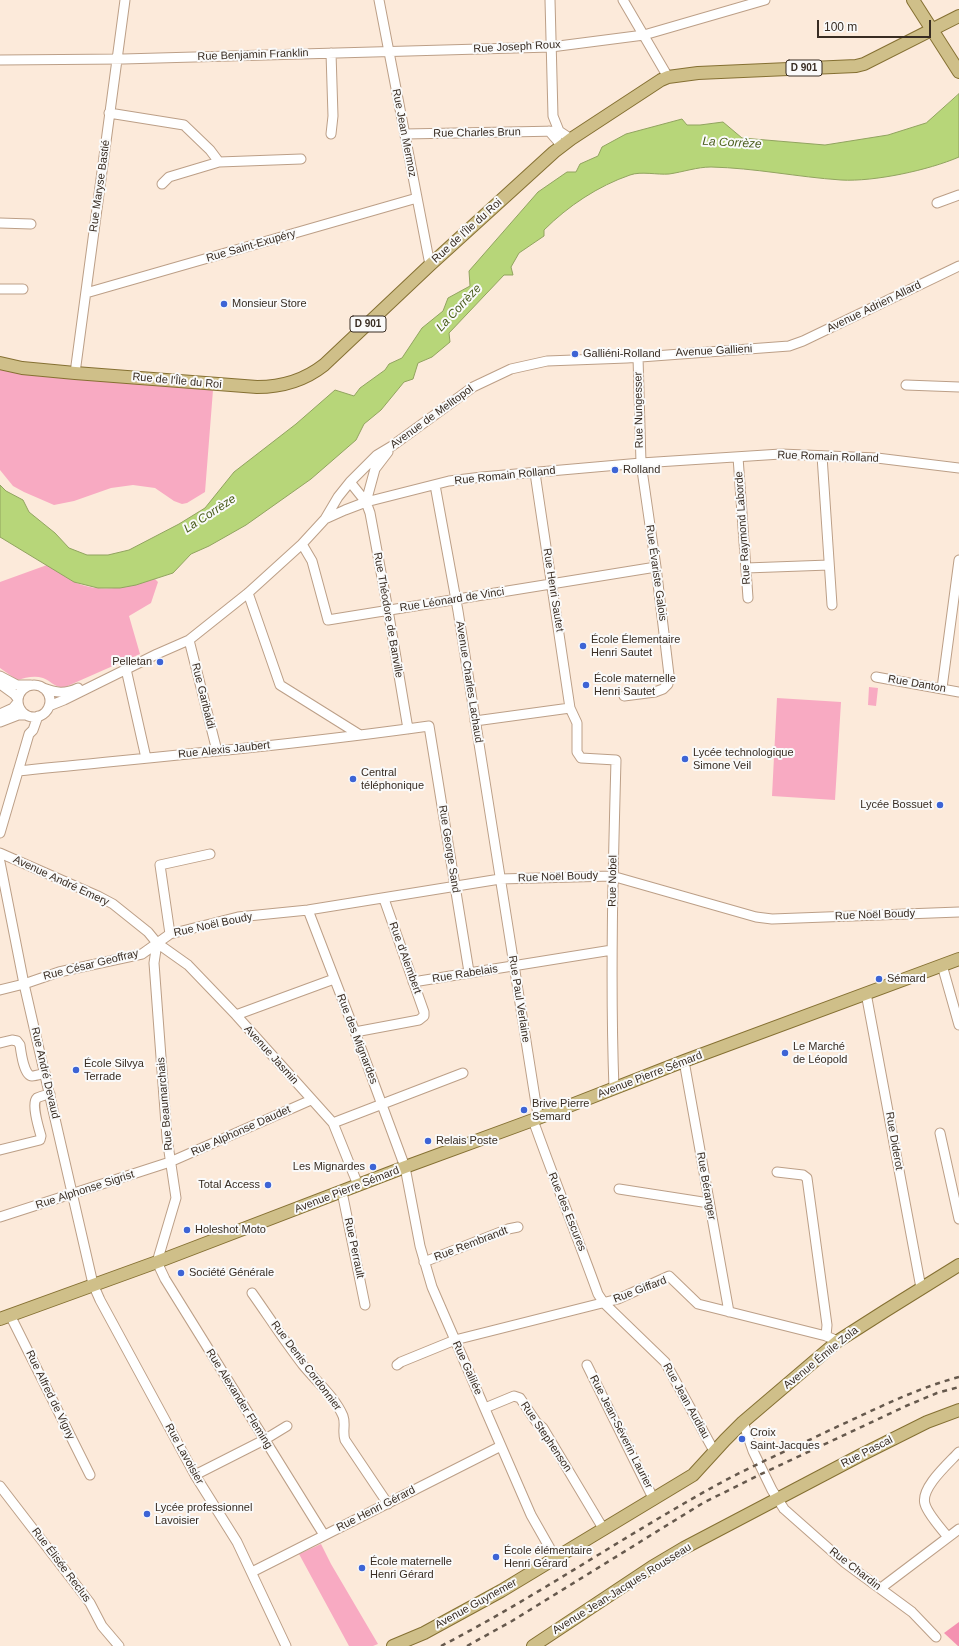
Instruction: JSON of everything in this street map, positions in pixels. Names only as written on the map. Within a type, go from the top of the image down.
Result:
[{"type":"main road","points":[[913,0],[959,72]]},
{"type":"main road","name":"D 901","points":[[931,30],[959,16]]},
{"type":"main road","name":"Rue de l'Île du Roi","points":[[0,363],[22,368],[75,373],[257,387],[273,387],[287,384],[308,375],[324,365],[430,265],[567,142],[668,77],[698,73],[856,66],[864,64],[931,30]]},
{"type":"main road","name":"Avenue Pierre Sémard","points":[[5,1317],[157,1262],[404,1167],[536,1119],[684,1061],[959,959]]},
{"type":"main road","name":"Avenue Émile Zola","points":[[714,1451],[743,1422],[838,1341],[959,1265]]},
{"type":"main road","name":"Rue Pascal","points":[[777,1499],[909,1431],[959,1410]]},
{"type":"main road","name":"Avenue Guynemer","points":[[393,1646],[424,1632],[501,1591],[654,1500],[693,1476],[714,1451]]},
{"type":"main road","name":"Avenue Jean-Jacques Rousseau","points":[[533,1646],[652,1567],[684,1548],[777,1499]]},
{"type":"street","name":"Rue Maryse Bastié","points":[[75,373],[125,0]]},
{"type":"street","name":"Rue Jean Mermoz","points":[[379,0],[430,265]]},
{"type":"street","points":[[550,0],[553,116],[549,131],[567,142]]},
{"type":"street","points":[[623,0],[668,77]]},
{"type":"street","name":"Rue Joseph Roux","points":[[389,52],[551,47],[644,35],[765,0]]},
{"type":"street","name":"Rue Benjamin Franklin","points":[[0,60],[117,59],[389,52]]},
{"type":"street","points":[[331,53],[333,116],[331,134]]},
{"type":"street","points":[[110,113],[184,125],[210,150],[220,162]]},
{"type":"street","points":[[553,116],[559,131],[567,142]]},
{"type":"street","name":"Rue Charles Brun","points":[[405,134],[559,131]]},
{"type":"street","points":[[162,184],[169,177],[220,162],[300,159]]},
{"type":"street","points":[[937,203],[959,194]]},
{"type":"street","name":"Rue Saint-Exupéry","points":[[86,293],[417,198]]},
{"type":"street","points":[[0,223],[31,224]]},
{"type":"street","name":"Avenue Adrien Allard","points":[[789,346],[959,266]]},
{"type":"street","points":[[0,289],[22,289]]},
{"type":"street","name":"Avenue Gallieni","points":[[638,357],[789,346]]},
{"type":"street","name":"Avenue de Melitopol","points":[[325,519],[338,497],[350,482],[377,455],[392,446],[473,387],[511,370],[547,361],[638,357]]},
{"type":"street","name":"Rue Nungesser","points":[[638,357],[640,463]]},
{"type":"street","points":[[906,385],[959,387]]},
{"type":"street","points":[[366,502],[375,469],[392,446]]},
{"type":"street","name":"Rue Romain Rolland","points":[[49,706],[189,640],[248,593],[302,544],[325,519],[366,502],[435,485],[482,477],[640,463],[781,454],[877,458],[959,468]]},
{"type":"street","points":[[822,456],[832,605]]},
{"type":"street","name":"Rue Raymond Laborde","points":[[738,457],[748,598]]},
{"type":"street","name":"Rue Évariste Galois","points":[[624,696],[655,692],[663,689],[668,684],[669,675],[656,567],[640,463]]},
{"type":"street","name":"Rue Henri Sautet","points":[[535,473],[570,708]]},
{"type":"street","points":[[350,482],[366,502]]},
{"type":"street","name":"Avenue Charles Lachaud","points":[[435,485],[456,600],[500,879]]},
{"type":"street","name":"Rue Théodore de Banville","points":[[366,502],[370,513],[388,610],[408,729]]},
{"type":"street","name":"Rue Léonard de Vinci","points":[[302,544],[312,561],[328,620],[656,567]]},
{"type":"street","points":[[942,688],[959,560]]},
{"type":"street","points":[[746,568],[829,565]]},
{"type":"street","points":[[248,593],[280,685],[360,735]]},
{"type":"street","name":"Rue Garibaldi","points":[[189,640],[217,751]]},
{"type":"street","points":[[126,669],[146,758]]},
{"type":"street","points":[[0,676],[17,686],[36,685],[42,687],[49,697],[49,706],[44,714],[38,716],[18,715],[0,722]]},
{"type":"street","name":"Rue Romain Rolland","points":[[42,687],[53,692],[62,693],[76,689],[99,679],[109,677]]},
{"type":"street","name":"Rue Danton","points":[[876,677],[959,692]]},
{"type":"street","points":[[0,684],[14,694],[18,700],[21,711],[27,715]]},
{"type":"street","points":[[0,714],[13,708],[20,693],[30,686]]},
{"type":"street","points":[[475,721],[570,708]]},
{"type":"street","name":"Rue Nobel","points":[[570,708],[577,723],[577,752],[581,758],[616,760],[612,876],[611,1019],[614,1089]]},
{"type":"street","points":[[0,833],[29,734],[27,715]]},
{"type":"street","points":[[29,734],[33,730],[38,716]]},
{"type":"street","name":"Rue Alexis Jaubert","points":[[18,771],[217,751],[429,726]]},
{"type":"street","name":"Rue George Sand","points":[[429,726],[469,972]]},
{"type":"street","name":"Avenue André Emery","points":[[0,853],[113,904],[148,932],[157,943]]},
{"type":"street","points":[[170,934],[160,865],[210,854]]},
{"type":"street","name":"Rue André Devaud","points":[[0,862],[24,984],[93,1284]]},
{"type":"street","name":"Rue Noël Boudy","points":[[157,943],[170,934],[238,917],[308,910],[384,899],[500,879],[612,876],[756,917],[772,918],[959,912]]},
{"type":"street","name":"Rue Paul Verlaine","points":[[500,879],[536,1104],[536,1119]]},
{"type":"street","name":"Rue d'Alembert","points":[[355,1032],[419,1020],[424,1016],[424,1012],[384,899]]},
{"type":"street","name":"Rue des Mignardes","points":[[308,910],[355,1032],[404,1167]]},
{"type":"street","name":"Rue César Geoffray","points":[[0,990],[24,984],[59,972],[142,954],[157,943]]},
{"type":"street","name":"Avenue Jasmin","points":[[157,943],[188,965],[333,1123],[358,1185]]},
{"type":"street","name":"Rue Beaumarchais","points":[[157,943],[154,963],[167,1138],[176,1198],[157,1262]]},
{"type":"street","name":"Rue Rabelais","points":[[413,982],[612,950]]},
{"type":"street","points":[[942,965],[959,1026]]},
{"type":"street","points":[[236,1016],[334,979]]},
{"type":"street","name":"Rue Diderot","points":[[866,993],[921,1288]]},
{"type":"street","points":[[0,1043],[12,1040],[17,1041],[20,1044],[28,1075],[32,1076],[45,1073]]},
{"type":"street","name":"Rue Béranger","points":[[684,1061],[729,1312]]},
{"type":"street","points":[[333,1123],[463,1073]]},
{"type":"street","points":[[0,1150],[40,1140],[41,1136],[34,1107],[35,1101],[38,1098],[50,1094]]},
{"type":"street","name":"Rue Alphonse Daudet","points":[[170,1162],[311,1100]]},
{"type":"street","name":"Rue des Escures","points":[[536,1119],[554,1181],[574,1227],[598,1294],[604,1303]]},
{"type":"street","points":[[940,1133],[959,1219]]},
{"type":"street","name":"Rue Alphonse Sigrist","points":[[0,1217],[170,1162]]},
{"type":"street","name":"Rue Galilée","points":[[404,1167],[424,1262],[432,1287],[531,1515],[556,1559]]},
{"type":"street","points":[[777,1172],[803,1175],[807,1178],[827,1325],[826,1336]]},
{"type":"street","points":[[619,1189],[709,1203]]},
{"type":"street","name":"Rue Perrault","points":[[342,1192],[366,1305]]},
{"type":"street","name":"Rue Rembrandt","points":[[424,1262],[508,1229],[518,1227]]},
{"type":"street","name":"Rue Alexander Fleming","points":[[157,1262],[164,1279],[324,1535]]},
{"type":"street","name":"Rue Giffard","points":[[397,1366],[402,1362],[455,1340],[618,1299],[669,1276],[698,1304],[826,1336],[838,1341]]},
{"type":"street","name":"Rue Lavoisier","points":[[93,1284],[100,1300],[195,1475],[237,1542],[286,1646]]},
{"type":"street","name":"Rue Denis Cordonnier","points":[[252,1292],[303,1365],[326,1391],[342,1415],[344,1421],[343,1434],[345,1440],[388,1504]]},
{"type":"street","name":"Rue Jean Audiau","points":[[604,1303],[666,1362],[714,1451]]},
{"type":"street","name":"Rue Alfred de Vigny","points":[[5,1317],[90,1475]]},
{"type":"street","name":"Rue Jean-Séverin Laurier","points":[[587,1365],[654,1500]]},
{"type":"street","name":"Rue Stephenson","points":[[485,1408],[514,1396],[520,1398],[537,1424],[543,1428],[554,1444],[604,1530]]},
{"type":"street","name":"Rue Chardin","points":[[743,1422],[753,1451],[777,1499],[784,1509],[862,1577],[880,1588],[912,1612],[936,1637]]},
{"type":"street","points":[[195,1475],[264,1440],[287,1426]]},
{"type":"street","name":"Rue Henri Gérard","points":[[252,1572],[501,1446]]},
{"type":"street","points":[[948,1537],[925,1505],[924,1498],[926,1490],[959,1452]]},
{"type":"street","name":"Rue Élisée Reclus","points":[[0,1486],[90,1603],[102,1626],[119,1646]]},
{"type":"street","points":[[880,1588],[959,1529]]},
{"type":"shaded area","points":[[0,369],[30,375],[213,390],[205,492],[187,503],[182,504],[174,501],[155,488],[133,485],[111,488],[74,501],[54,505],[13,486],[0,470]]},
{"type":"shaded area","points":[[47,565],[73,581],[91,587],[119,588],[155,579],[158,582],[151,603],[129,616],[140,654],[63,688],[40,677],[30,677],[17,680],[0,668],[0,582]]},
{"type":"shaded area","points":[[869,687],[878,688],[876,706],[868,705]]},
{"type":"shaded area","points":[[777,698],[841,702],[835,800],[772,796]]},
{"type":"shaded area","points":[[321,1544],[331,1564],[378,1644],[373,1646],[349,1646],[299,1554]]},
{"type":"shaded area","points":[[959,1622],[959,1646],[958,1646],[944,1633]]},
{"type":"water","name":"La Corrèze","points":[[959,94],[959,157],[917,171],[869,179],[841,180],[744,169],[706,167],[669,174],[634,174],[595,191],[573,205],[553,221],[544,230],[544,236],[519,253],[511,267],[513,275],[504,275],[449,333],[450,342],[432,357],[418,363],[413,379],[404,382],[381,410],[364,424],[356,440],[311,479],[246,525],[209,546],[191,554],[173,573],[136,585],[120,588],[98,588],[74,582],[0,537],[0,485],[6,491],[23,500],[29,512],[55,533],[69,548],[87,555],[108,555],[129,550],[179,524],[205,508],[234,472],[296,424],[335,390],[354,396],[360,388],[385,370],[389,364],[402,358],[422,328],[443,311],[448,298],[470,286],[469,271],[538,192],[567,172],[576,172],[580,164],[598,156],[602,147],[626,134],[682,119],[687,125],[723,122],[742,138],[825,145],[888,135],[926,123]]},
{"type":"railway","points":[[441,1646],[510,1608],[727,1479],[893,1401],[959,1377]]},
{"type":"railway","points":[[467,1646],[512,1621],[703,1503],[906,1406],[937,1393],[959,1387]]},
{"type":"place","name":"Monsieur Store","points":[[224,304]]},
{"type":"place","name":"Galliéni-Rolland","points":[[575,354]]},
{"type":"place","name":"Rolland","points":[[615,470]]},
{"type":"place","name":"École Élementaire Henri Sautet","points":[[583,646]]},
{"type":"place","name":"Pelletan","points":[[160,662]]},
{"type":"place","name":"École maternelle Henri Sautet","points":[[586,685]]},
{"type":"place","name":"Lycée technologique Simone Veil","points":[[685,759]]},
{"type":"place","name":"Central téléphonique","points":[[353,779]]},
{"type":"place","name":"Lycée Bossuet","points":[[940,805]]},
{"type":"place","name":"Sémard","points":[[879,979]]},
{"type":"place","name":"Le Marché de Léopold","points":[[785,1053]]},
{"type":"place","name":"École Silvya Terrade","points":[[76,1070]]},
{"type":"place","name":"Brive Pierre Semard","points":[[524,1110]]},
{"type":"place","name":"Relais Poste","points":[[428,1141]]},
{"type":"place","name":"Les Mignardes","points":[[373,1167]]},
{"type":"place","name":"Total Access","points":[[268,1185]]},
{"type":"place","name":"Holeshot Moto","points":[[187,1230]]},
{"type":"place","name":"Société Générale","points":[[181,1273]]},
{"type":"place","name":"Croix Saint-Jacques","points":[[742,1439]]},
{"type":"place","name":"Lycée professionnel Lavoisier","points":[[147,1514]]},
{"type":"place","name":"École élémentaire Henri Gérard","points":[[496,1557]]},
{"type":"place","name":"École maternelle Henri Gérard","points":[[362,1568]]}]
